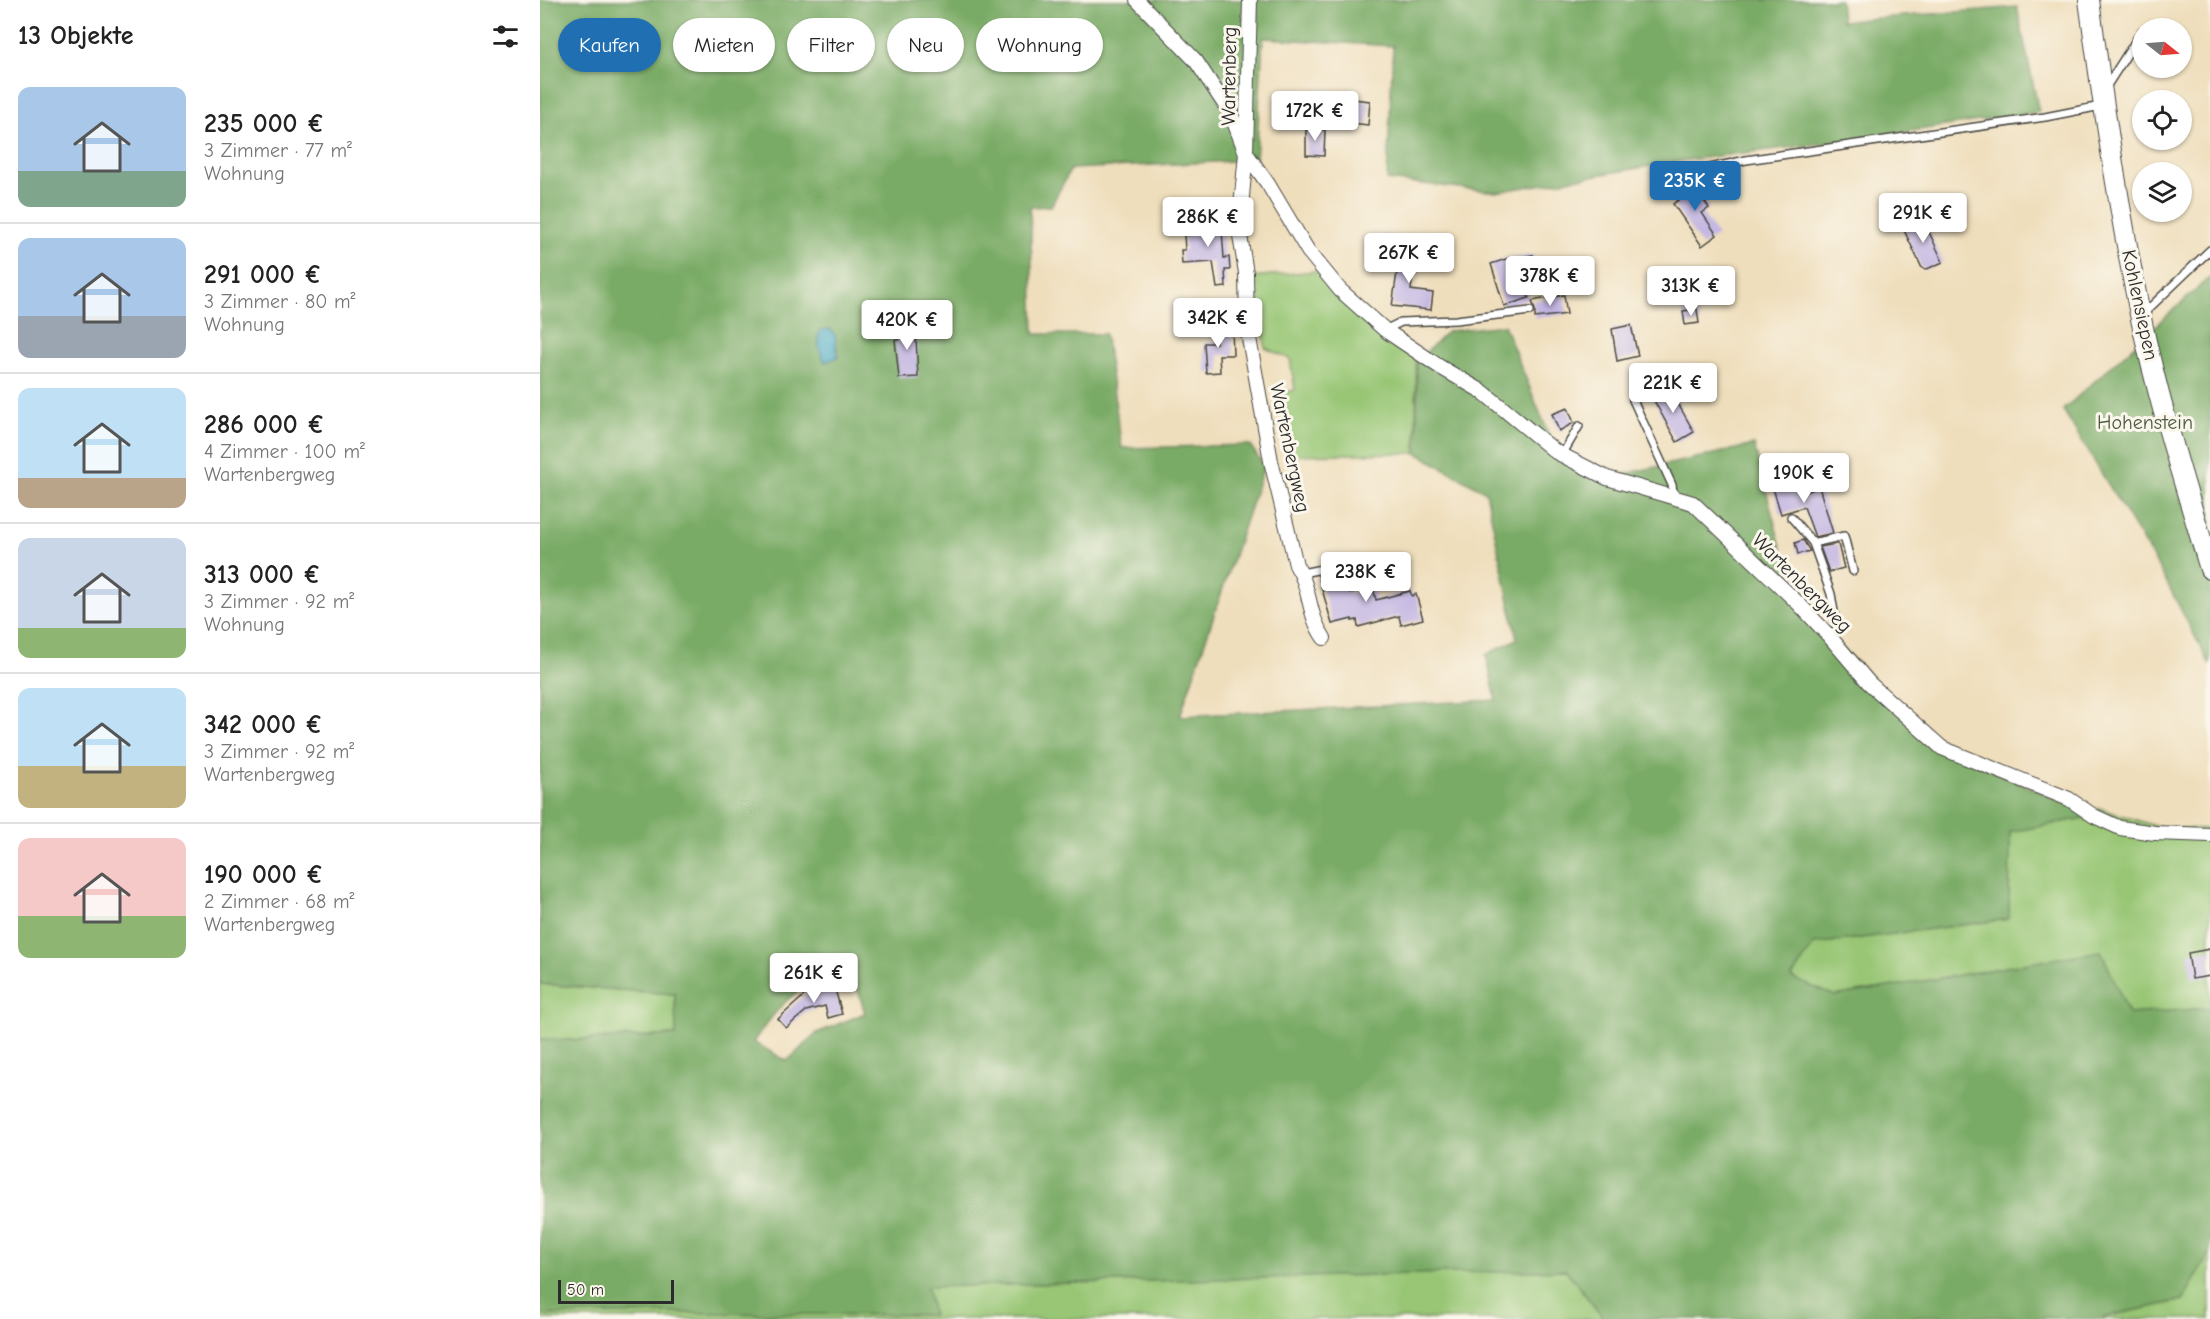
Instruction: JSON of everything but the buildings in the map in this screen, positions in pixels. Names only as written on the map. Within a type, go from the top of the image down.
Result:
[{"type":"street","name":"Wartenbergweg","points":[[1137,0],[1196,61],[1231,114],[1246,153],[1268,184],[1308,251],[1340,290],[1385,330],[1440,367],[1483,392],[1562,455],[1607,478],[1693,503],[1830,637],[1869,683],[1942,748],[2069,799],[2094,816],[2120,828],[2155,833],[2210,835]]},
{"type":"street","name":"Wartenberg","points":[[1246,153],[1250,0]]},
{"type":"street","name":"Kohlensiepen","points":[[2089,0],[2103,99],[2140,316],[2171,436],[2210,569]]},
{"type":"street","name":"Wartenbergweg","points":[[1246,153],[1239,229],[1246,273],[1247,327],[1271,461],[1296,565],[1302,573],[1315,626],[1324,638]]},
{"type":"lane","points":[[1697,171],[1746,160],[2033,119],[2103,99],[2132,48]]},
{"type":"lane","points":[[2140,316],[2210,250]]},
{"type":"lane","points":[[1385,330],[1401,322],[1456,320],[1530,311]]},
{"type":"lane","points":[[1644,377],[1634,386],[1633,400],[1672,484],[1674,497]]},
{"type":"lane","points":[[1562,455],[1579,426]]},
{"type":"lane","points":[[1791,517],[1813,543],[1831,594],[1837,628],[1830,637]]},
{"type":"lane","points":[[1813,543],[1844,536],[1853,571]]},
{"type":"lane","points":[[1302,573],[1351,563],[1360,567],[1366,579]]},
{"type":"green space","points":[[540,0],[1840,0],[1842,21],[2017,7],[2039,112],[1859,139],[1686,160],[1496,192],[1387,180],[1393,46],[1263,38],[1256,160],[1071,169],[1051,206],[1030,207],[1034,334],[1105,334],[1122,448],[1250,445],[1264,466],[1180,716],[1496,700],[1486,655],[1517,639],[1486,492],[1417,453],[1417,361],[1448,331],[1504,325],[1556,452],[1607,478],[1754,445],[1792,588],[1799,604],[1942,748],[2094,816],[2010,832],[2009,919],[1814,944],[1791,978],[1835,996],[2101,951],[2129,1014],[2210,1008],[2210,1252],[2183,1300],[2103,1319],[1917,1316],[1914,1319],[1604,1319],[1566,1270],[927,1287],[933,1315],[676,1313],[540,1315],[540,1039],[571,1040],[676,1035],[675,994],[540,984]],"holes":[[[852,971],[865,1013],[817,1033],[787,1061],[753,1042],[783,1004],[805,987],[833,975]]]},
{"type":"green space","points":[[1317,271],[1361,318],[1416,360],[1416,453],[1289,455],[1283,393],[1295,390],[1290,359],[1265,348],[1263,320],[1252,320],[1251,277]]},
{"type":"green space","name":"Hohenstein","points":[[2210,277],[2210,665],[2159,568],[2063,410]]},
{"type":"green space","points":[[2099,808],[2161,828],[2210,829],[2210,1008],[2129,1014],[2101,951],[1835,996],[1791,978],[1813,944],[2008,919],[2010,832],[2094,816]]},
{"type":"green space","points":[[540,984],[675,994],[676,1035],[571,1040],[540,1039]]},
{"type":"green space","points":[[2210,1252],[2210,1319],[2103,1319],[2183,1300]]},
{"type":"green space","points":[[1566,1270],[1604,1319],[540,1319],[540,1315],[676,1313],[933,1315],[927,1287]]},
{"type":"water","points":[[830,329],[835,335],[838,357],[825,362],[818,339],[820,330]]}]
